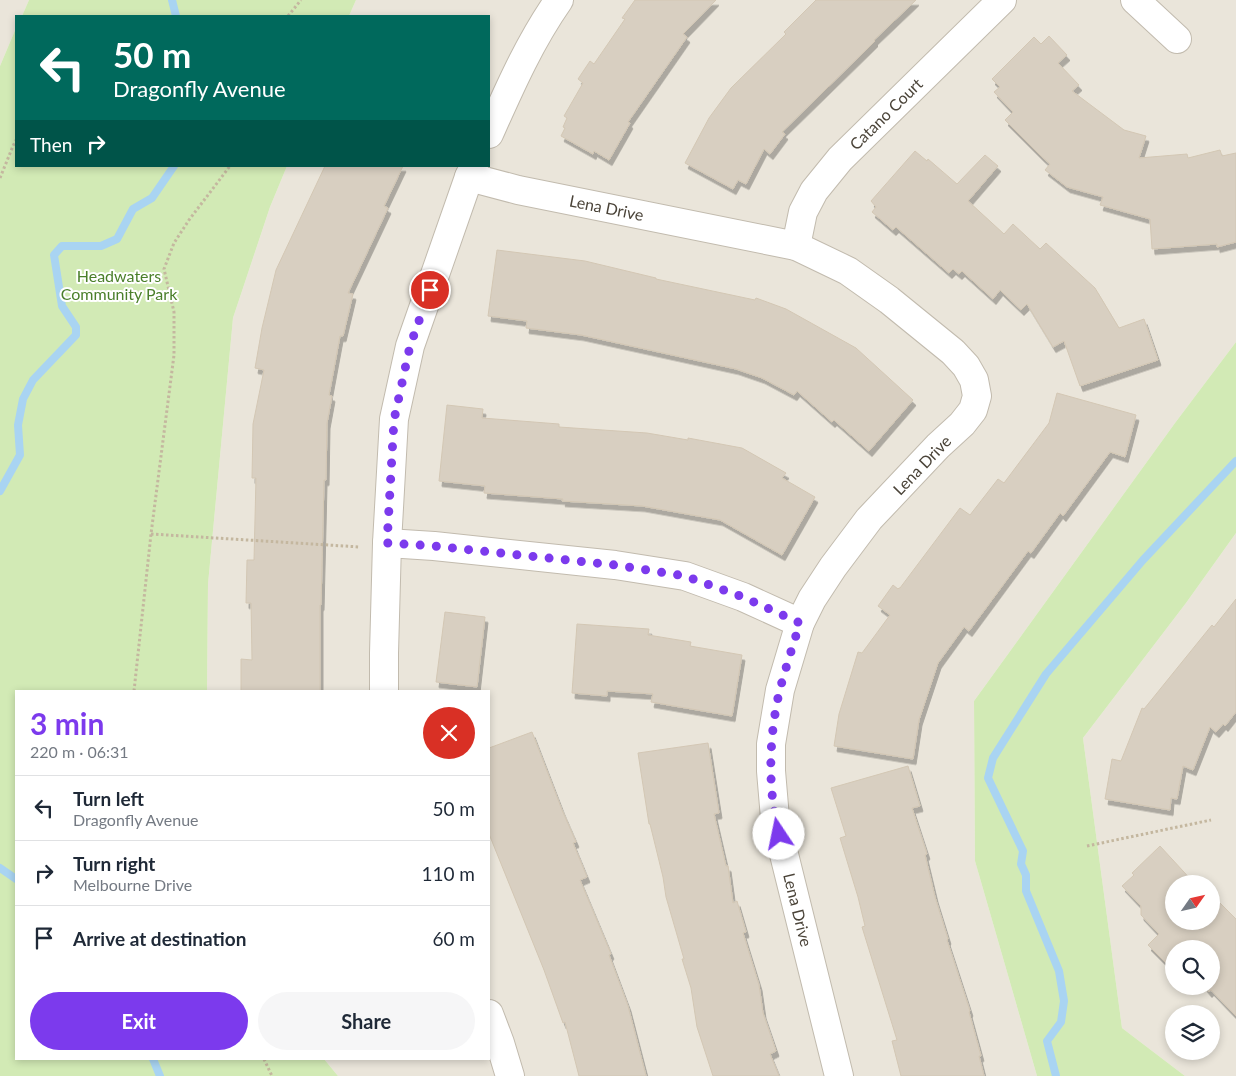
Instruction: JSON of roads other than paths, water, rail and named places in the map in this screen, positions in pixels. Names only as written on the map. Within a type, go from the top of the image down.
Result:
[{"type":"street","points":[[490,132],[523,58],[559,0]]},
{"type":"street","name":"Catano Court","points":[[796,246],[803,212],[814,191],[840,159],[1002,0]]},
{"type":"street","points":[[1135,0],[1177,39]]},
{"type":"street","points":[[384,690],[384,653],[378,545],[394,420],[410,346],[471,172]]},
{"type":"street","name":"Lena Drive","points":[[471,172],[518,190],[796,246],[848,271],[889,300],[953,352],[966,366],[974,380],[977,396],[972,410],[962,424],[938,446],[869,520],[812,599],[800,623],[780,690],[771,744],[775,818],[839,1076]]},
{"type":"street","points":[[378,545],[434,546],[615,565],[685,576],[743,597],[800,623]]},
{"type":"street","points":[[490,1017],[510,1076]]},
{"type":"waterway","points":[[172,0],[176,15]]},
{"type":"waterway","points":[[0,491],[20,455],[18,425],[23,399],[33,380],[76,335],[76,327],[62,306],[54,255],[62,246],[101,246],[117,239],[133,209],[152,198],[173,167]]},
{"type":"waterway","points":[[1056,1076],[1047,1041],[1061,1022],[1064,1001],[1059,971],[1026,891],[1026,875],[1021,864],[1023,851],[988,778],[993,758],[1046,674],[1143,560],[1236,461]]},
{"type":"waterway","points":[[0,868],[15,878]]},
{"type":"waterway","points":[[153,1060],[160,1076]]},
{"type":"park label","name":"Headwaters Community Park","points":[[119,285]]}]
